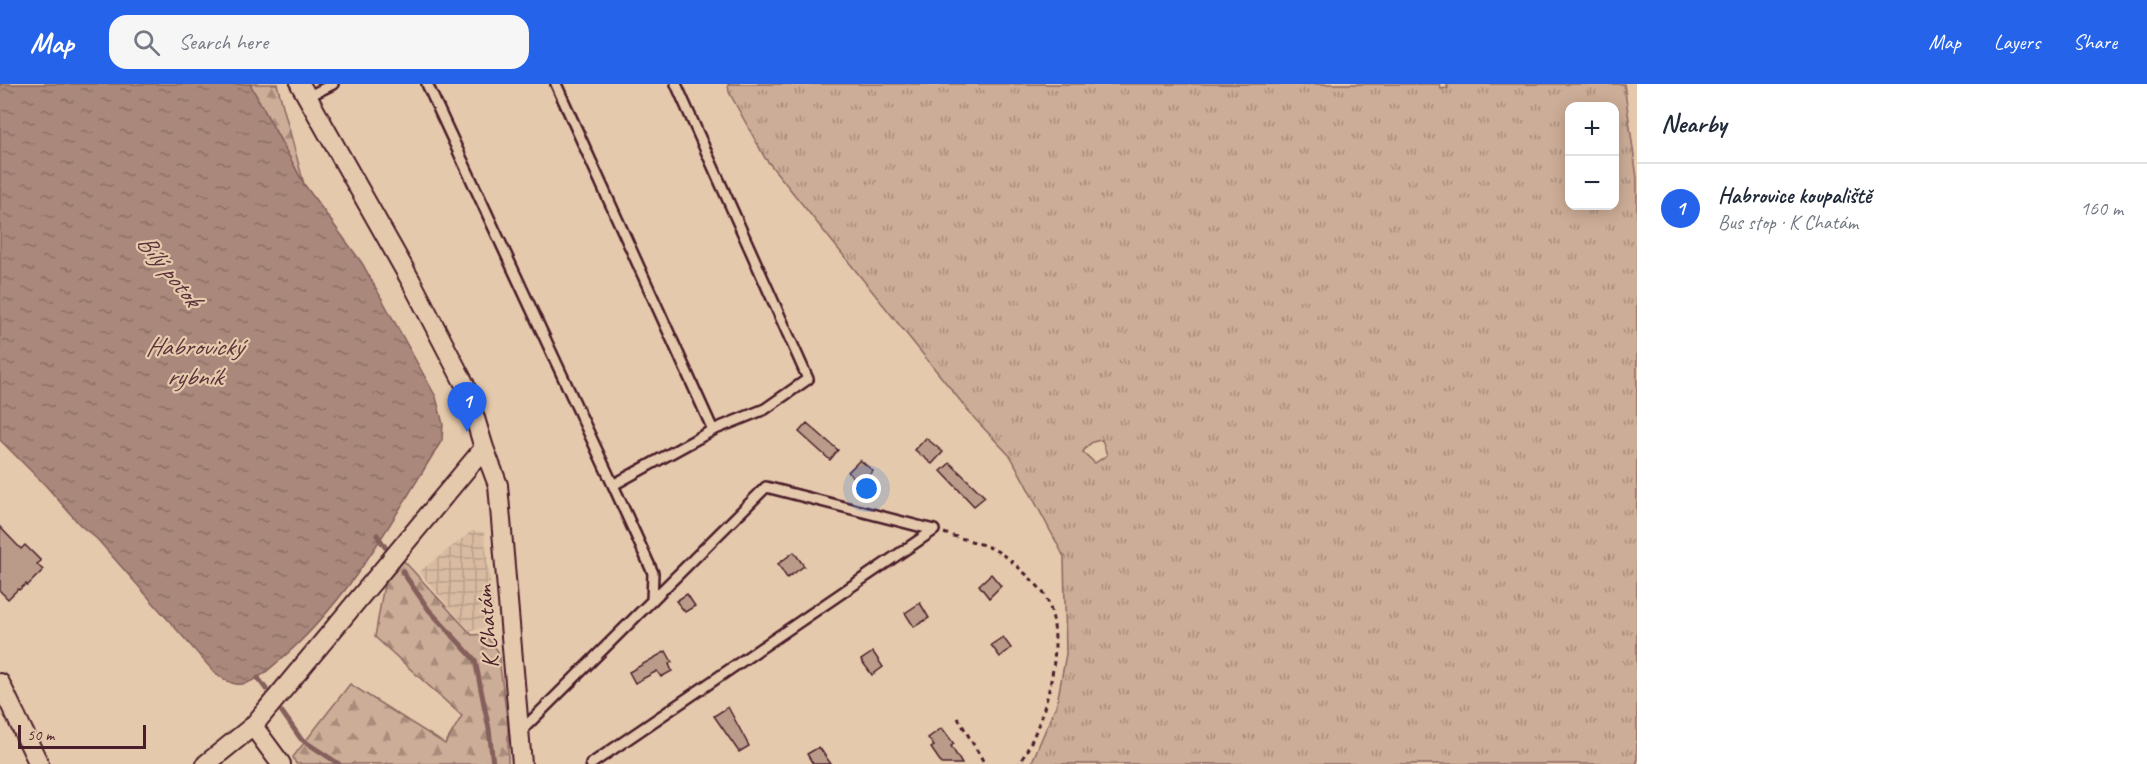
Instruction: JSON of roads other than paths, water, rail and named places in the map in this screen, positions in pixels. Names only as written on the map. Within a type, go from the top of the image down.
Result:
[{"type":"street","name":"K Chatám","points":[[303,90],[411,281],[465,385],[498,485],[521,731],[522,764]]},
{"type":"street","points":[[206,764],[253,726],[484,448]]},
{"type":"street","points":[[0,683],[39,764]]},
{"type":"street","points":[[253,726],[281,764]]},
{"type":"lane","points":[[303,90],[333,84]]},
{"type":"lane","points":[[427,84],[653,573],[652,601]]},
{"type":"lane","points":[[556,84],[713,430]]},
{"type":"lane","points":[[613,485],[713,430],[765,409],[808,379],[676,84]]},
{"type":"lane","points":[[521,731],[766,488],[934,530],[591,764]]},
{"type":"water","name":"Habrovický rybník","points":[[0,84],[250,84],[304,184],[362,263],[436,397],[443,424],[442,440],[388,528],[328,611],[280,660],[253,680],[234,684],[214,672],[97,539],[80,525],[47,487],[0,440]]},
{"type":"waterway","name":"Bílý potok","points":[[377,535],[385,547]]},
{"type":"waterway","name":"Bílý potok","points":[[402,571],[429,610],[475,660],[489,729],[493,764]]},
{"type":"waterway","points":[[258,678],[266,689]]},
{"type":"waterway","points":[[282,712],[301,739],[339,764]]},
{"type":"place","name":"Habrovice koupaliště","points":[[467,432]]}]
